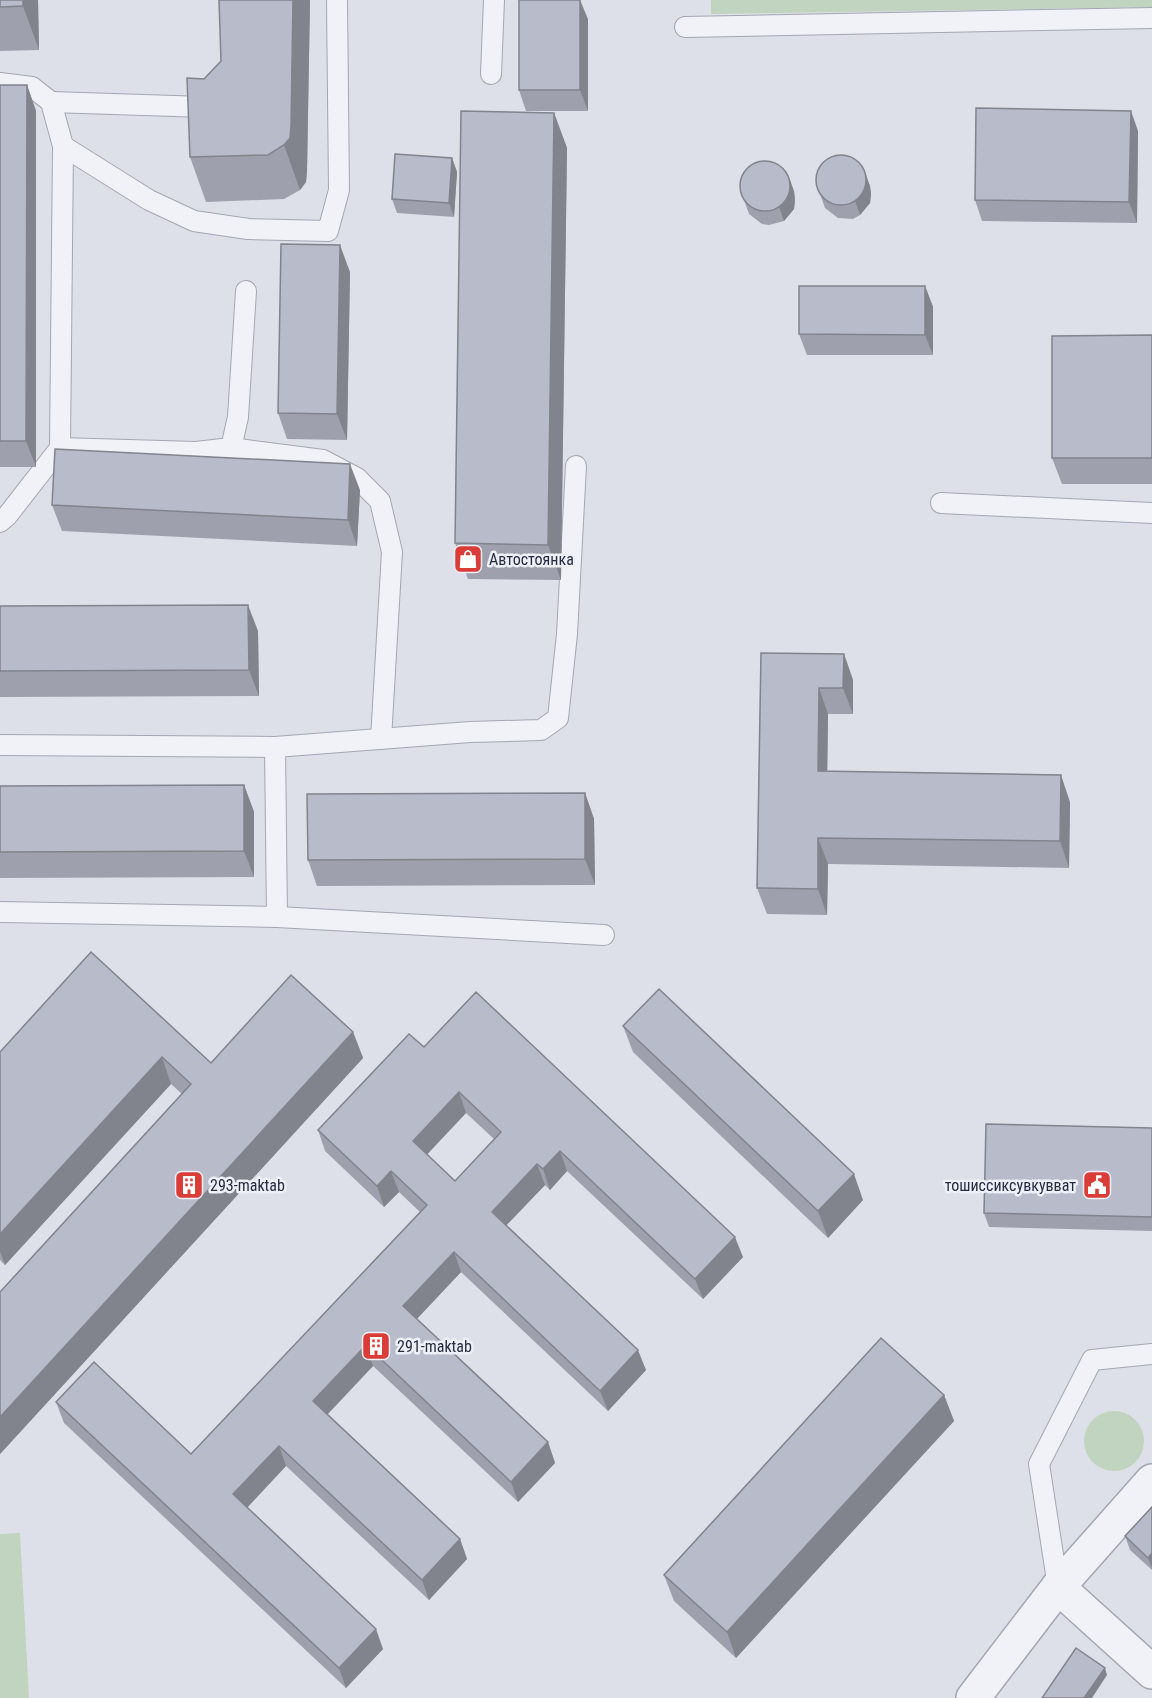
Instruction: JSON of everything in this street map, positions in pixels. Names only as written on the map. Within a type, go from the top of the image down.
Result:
[{"type":"street","points":[[973,1698],[1058,1587],[1152,1480]]},
{"type":"street","points":[[1058,1587],[1152,1672]]},
{"type":"lane","points":[[63,146],[149,200],[194,220],[248,229],[328,231],[339,190],[338,0]]},
{"type":"lane","points":[[491,74],[494,0]]},
{"type":"lane","points":[[685,27],[1152,18]]},
{"type":"lane","points":[[0,83],[32,87],[51,102],[205,107]]},
{"type":"lane","points":[[0,522],[60,448],[63,146],[51,102]]},
{"type":"lane","points":[[231,448],[238,417],[246,291]]},
{"type":"lane","points":[[60,448],[196,452],[231,448],[323,460],[357,478],[380,501],[392,552],[381,739]]},
{"type":"lane","points":[[0,745],[275,747],[470,732],[541,730],[558,718],[567,634],[576,466]]},
{"type":"lane","points":[[941,503],[1152,513]]},
{"type":"lane","points":[[275,747],[277,917]]},
{"type":"lane","points":[[0,912],[277,917],[604,935]]},
{"type":"lane","points":[[1058,1587],[1039,1464],[1092,1360],[1152,1354]]},
{"type":"green space","points":[[711,0],[1152,0],[1152,7],[711,14]]},
{"type":"green space","points":[[1114,1411],[1135,1420],[1144,1441],[1135,1462],[1114,1471],[1093,1462],[1084,1441],[1093,1420]]},
{"type":"green space","points":[[20,1533],[29,1698],[0,1698],[0,1534]]},
{"type":"building","points":[[0,0],[23,0],[23,6],[0,7]]},
{"type":"building","points":[[219,0],[293,0],[290,138],[284,145],[268,155],[190,157],[187,78],[204,79],[221,61]]},
{"type":"building","points":[[519,0],[580,0],[580,90],[519,90]]},
{"type":"building","points":[[0,85],[27,85],[26,441],[0,441]]},
{"type":"building","points":[[976,108],[1131,111],[1129,202],[975,200]]},
{"type":"building","points":[[461,111],[554,113],[548,545],[455,543]]},
{"type":"building","points":[[395,154],[452,158],[449,203],[392,199]]},
{"type":"building","points":[[841,155],[850,157],[861,166],[866,180],[864,189],[855,200],[841,205],[832,203],[821,194],[816,180],[818,171],[827,160]]},
{"type":"building","points":[[765,161],[774,163],[785,172],[790,186],[788,195],[779,206],[765,211],[756,209],[745,200],[740,186],[742,177],[751,166]]},
{"type":"building","points":[[281,244],[340,245],[337,414],[278,413]]},
{"type":"building","points":[[799,286],[925,286],[925,335],[799,334]]},
{"type":"building","points":[[1152,335],[1152,458],[1052,458],[1052,336]]},
{"type":"building","points":[[55,449],[350,464],[348,520],[52,505]]},
{"type":"building","points":[[248,605],[249,670],[0,671],[0,606]]},
{"type":"building","points":[[761,653],[844,654],[843,688],[819,688],[818,771],[1061,775],[1060,841],[818,838],[818,889],[757,888]]},
{"type":"building","points":[[244,785],[244,851],[0,852],[0,786]]},
{"type":"building","points":[[585,793],[585,859],[308,860],[307,794]]},
{"type":"building","name":"293-maktab","points":[[91,952],[211,1063],[291,975],[353,1032],[0,1417],[0,1292],[191,1084],[162,1057],[0,1234],[0,1052]]},
{"type":"building","points":[[659,989],[854,1174],[818,1211],[623,1026]]},
{"type":"building","name":"291-maktab","points":[[476,992],[735,1237],[695,1279],[560,1151],[543,1169],[537,1164],[492,1212],[638,1350],[600,1391],[454,1252],[403,1306],[548,1442],[511,1482],[366,1345],[313,1401],[460,1539],[422,1580],[279,1446],[233,1494],[376,1629],[339,1668],[56,1402],[94,1362],[191,1454],[427,1205],[391,1171],[377,1186],[318,1130],[409,1034],[424,1047]],"holes":[[[459,1092],[501,1132],[455,1181],[413,1141]]]},
{"type":"building","points":[[986,1124],[1152,1128],[1152,1217],[984,1213]]},
{"type":"building","points":[[881,1338],[944,1395],[727,1632],[664,1575]]},
{"type":"building","points":[[1152,1507],[1152,1553],[1148,1558],[1125,1536]]},
{"type":"building","points":[[1076,1648],[1105,1668],[1084,1698],[1042,1698]]},
{"type":"place","name":"Автостоянка","points":[[468,559]]},
{"type":"place","name":"293-maktab","points":[[189,1185]]},
{"type":"place","name":"тошиссиксувкувват","points":[[1097,1185]]},
{"type":"place","name":"291-maktab","points":[[376,1346]]}]
